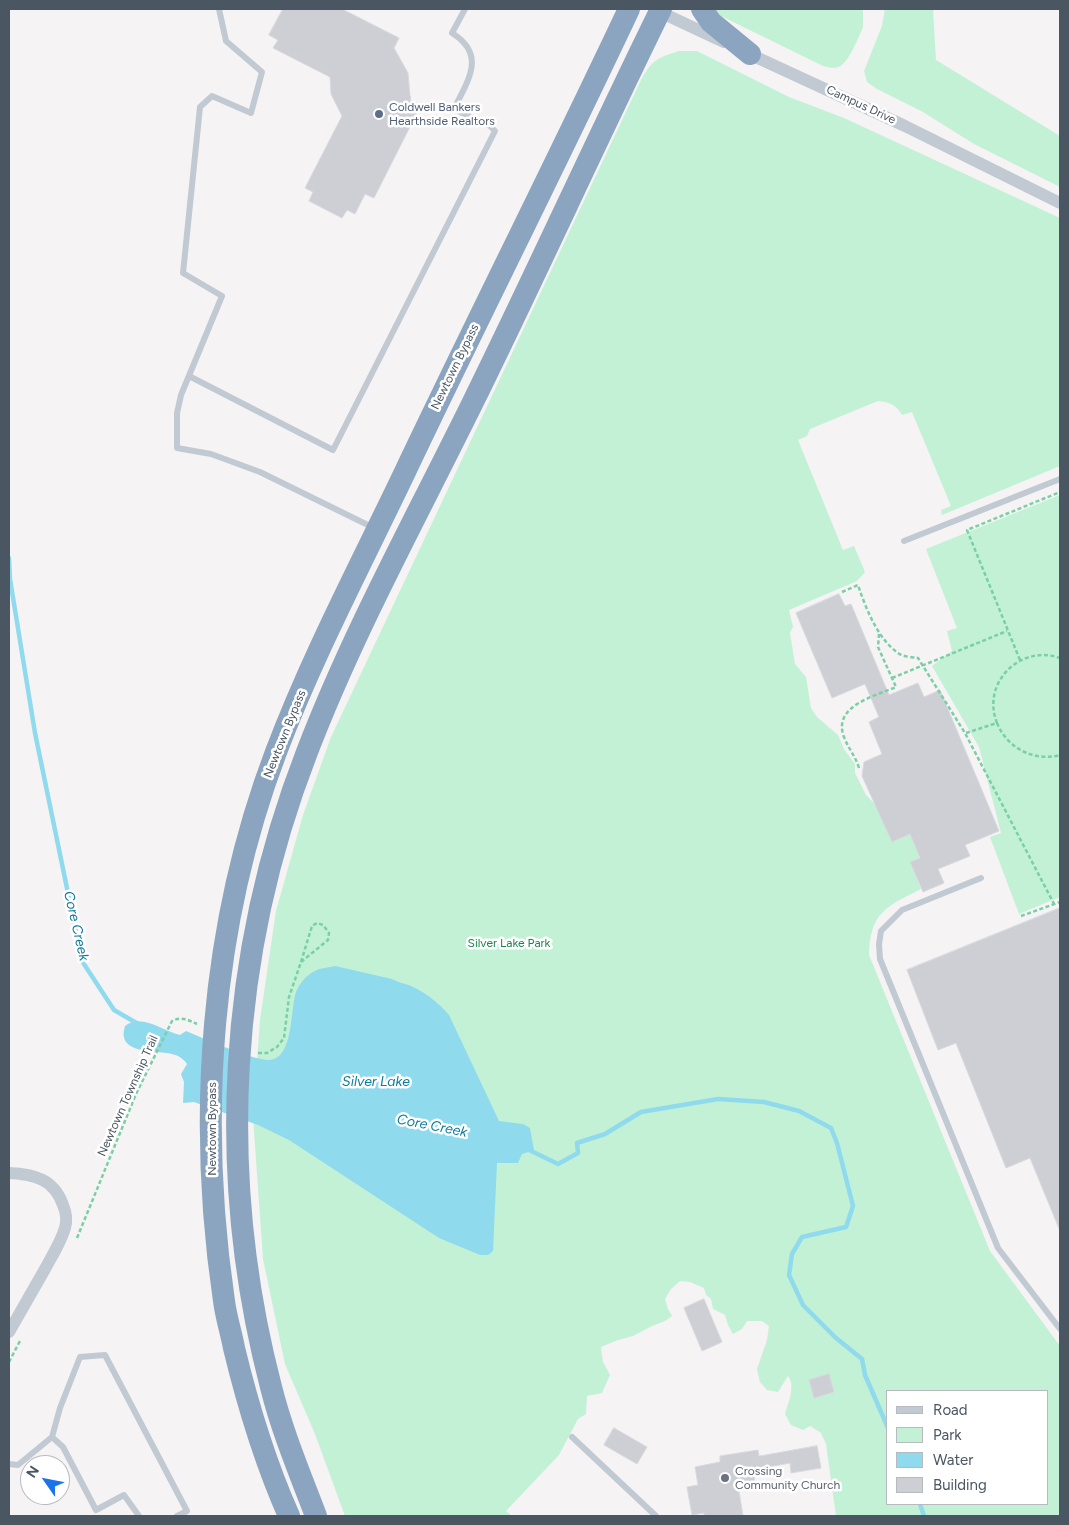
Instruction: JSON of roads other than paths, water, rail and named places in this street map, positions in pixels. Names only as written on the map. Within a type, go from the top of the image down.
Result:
[{"type":"highway","name":"Newtown Bypass","points":[[290,1516],[274,1480],[246,1400],[224,1304],[213,1196],[211,1096],[216,1005],[234,891],[267,777],[301,691],[488,298],[629,9]]},
{"type":"highway","points":[[702,9],[712,22],[750,54]]},
{"type":"highway","name":"Newtown Bypass","points":[[316,1516],[272,1391],[255,1318],[241,1228],[236,1142],[242,1020],[245,990],[259,908],[274,848],[290,800],[311,742],[338,678],[661,10]]},
{"type":"street","name":"Campus Drive","points":[[661,10],[750,54],[905,126],[1060,203]]},
{"type":"street","points":[[9,1173],[23,1173],[49,1183],[59,1194],[65,1209],[66,1223],[56,1249],[9,1332]]},
{"type":"lane","points":[[219,9],[226,41],[262,72],[251,113],[212,96],[200,107],[184,273],[222,296],[181,395],[177,413],[177,448],[211,454],[260,472],[377,530]]},
{"type":"lane","points":[[189,376],[333,450],[495,132],[490,126],[454,109],[472,72],[472,53],[464,41],[452,34],[464,9]]},
{"type":"lane","points":[[904,541],[1060,479]]},
{"type":"lane","points":[[981,878],[902,910],[881,931],[878,944],[880,959],[998,1248],[1060,1329]]},
{"type":"lane","points":[[9,1464],[18,1465],[52,1437],[60,1408],[80,1357],[105,1355],[187,1511],[177,1516]]},
{"type":"lane","points":[[52,1437],[63,1447],[96,1510],[124,1495],[139,1516]]},
{"type":"lane","points":[[572,1438],[656,1516]]},
{"type":"water","name":"Silver Lake","points":[[335,966],[392,979],[416,988],[436,1002],[449,1015],[499,1121],[523,1124],[530,1128],[534,1150],[522,1154],[518,1163],[497,1163],[493,1251],[488,1255],[480,1255],[439,1238],[289,1140],[258,1125],[194,1102],[183,1103],[184,1082],[181,1074],[187,1064],[179,1057],[171,1054],[133,1047],[127,1043],[124,1036],[125,1026],[132,1022],[145,1022],[180,1035],[186,1031],[241,1053],[270,1060],[278,1057],[287,1042],[294,1000],[300,984],[313,972]]},
{"type":"waterway","name":"Core Creek","points":[[9,558],[10,579],[35,733],[82,961],[114,1010],[140,1025]]},
{"type":"waterway","name":"Core Creek","points":[[527,1149],[558,1164],[578,1153],[577,1143],[605,1134],[641,1112],[718,1099],[764,1102],[799,1111],[831,1128],[837,1143],[853,1206],[846,1227],[802,1237],[792,1254],[789,1275],[803,1305],[836,1338],[862,1359],[865,1375],[886,1423]]},
{"type":"waterway","name":"Core Creek","points":[[920,1505],[924,1516]]},
{"type":"place","name":"Coldwell Bankers Hearthside Realtors","points":[[379,114]]},
{"type":"place","name":"Crossing Community Church","points":[[725,1478]]},
{"type":"park label","name":"Silver Lake Park","points":[[509,943]]}]
